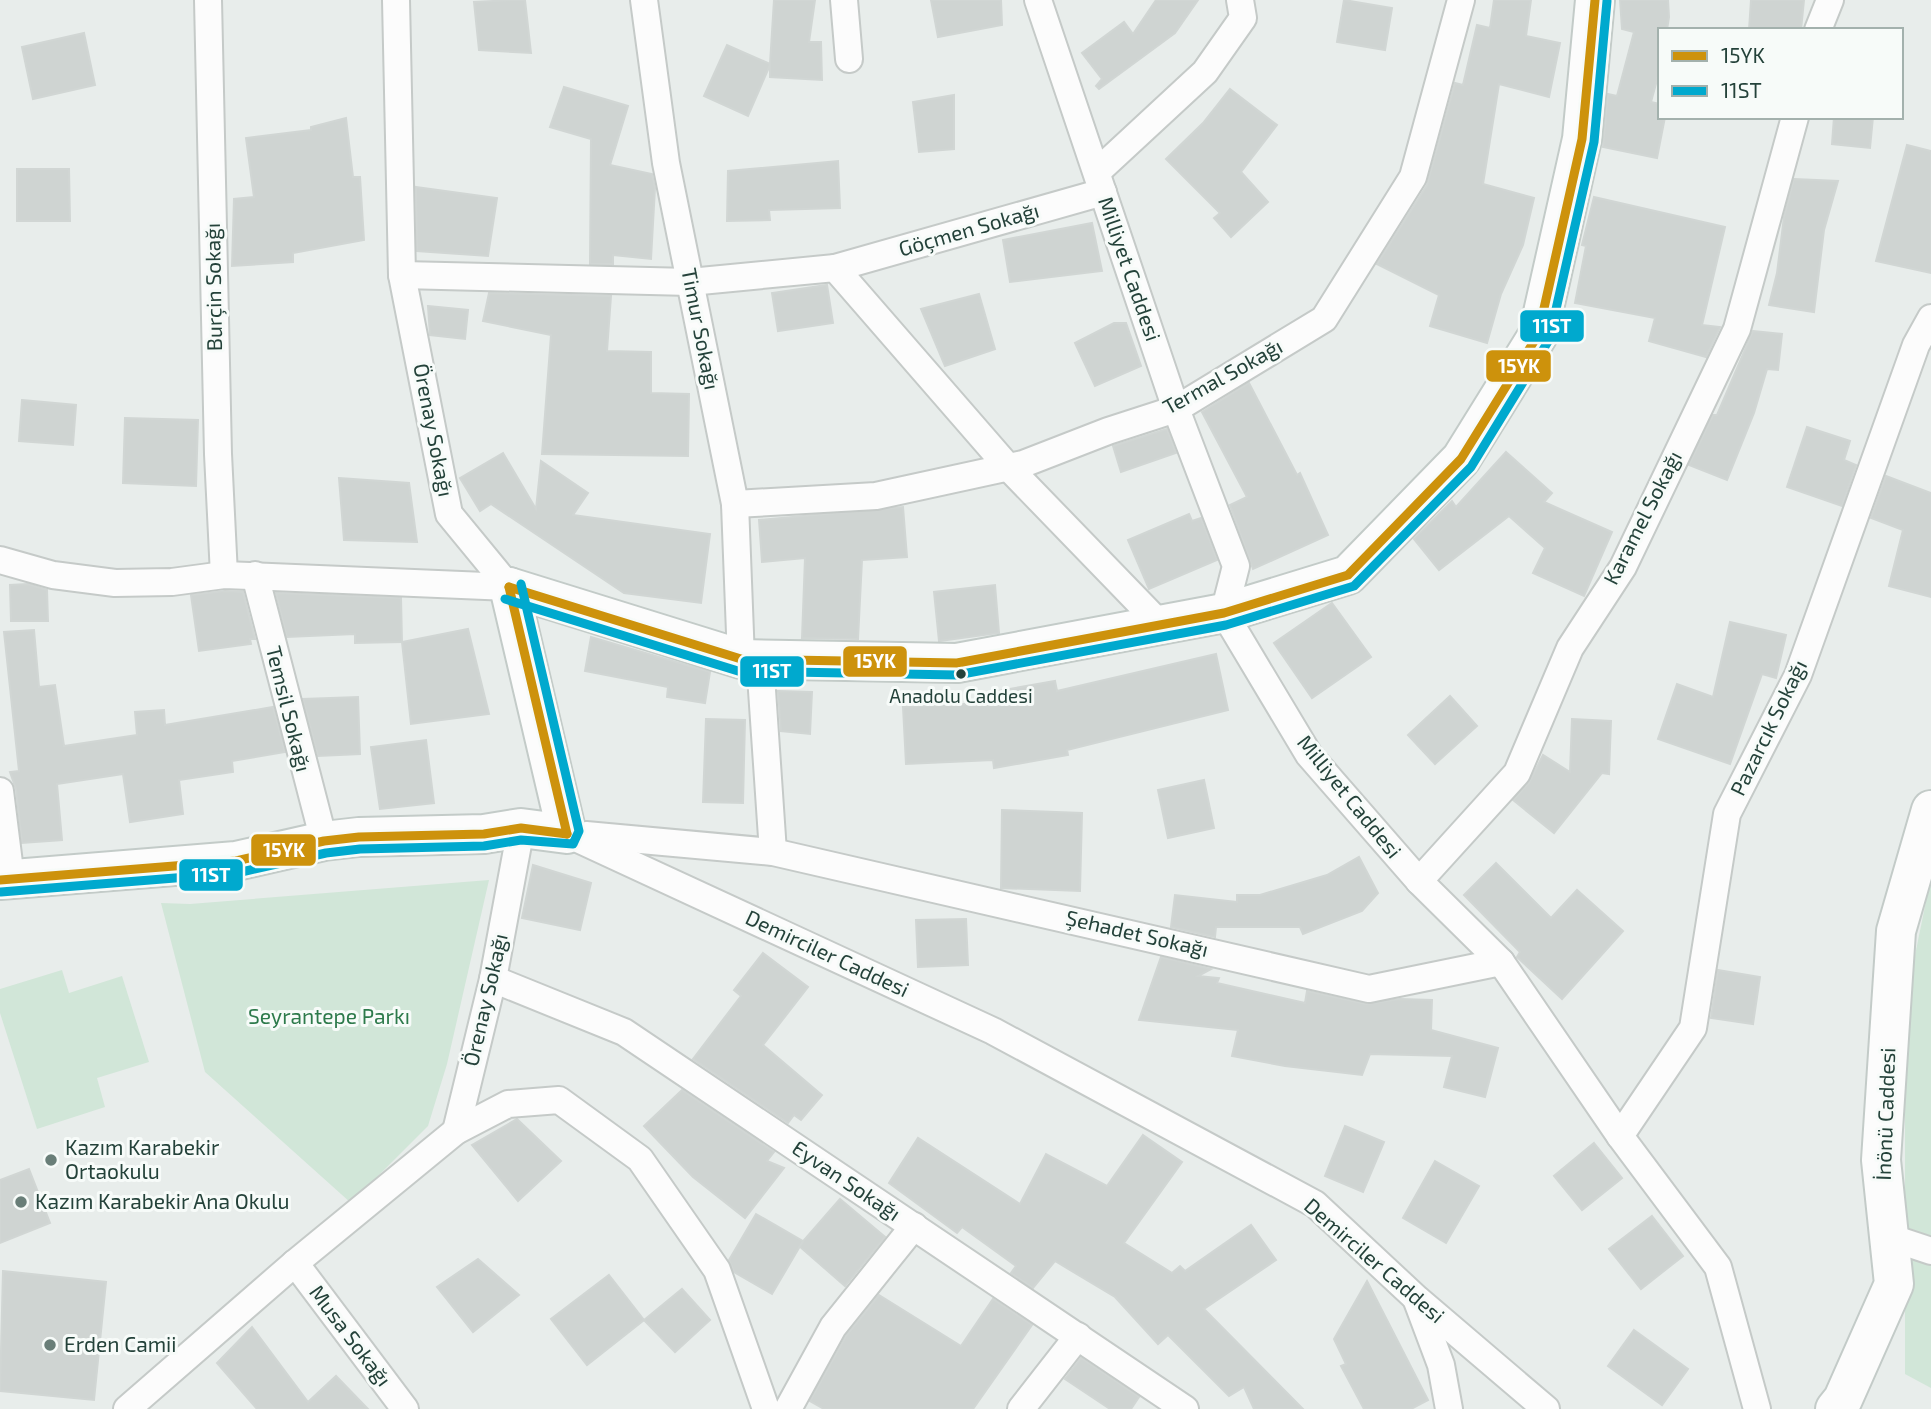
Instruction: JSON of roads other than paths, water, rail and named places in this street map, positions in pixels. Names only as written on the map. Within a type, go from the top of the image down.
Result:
[{"type":"street","name":"Burçin Sokağı","points":[[208,0],[218,454],[224,575]]},
{"type":"street","name":"Örenay Sokağı","points":[[396,0],[402,275],[449,514],[509,587],[567,834]]},
{"type":"street","name":"Timur Sokağı","points":[[644,0],[666,163],[735,504],[750,660]]},
{"type":"street","points":[[844,0],[849,59]]},
{"type":"street","name":"Milliyet Caddesi","points":[[1038,0],[1176,408],[1236,566],[1224,612],[1309,755],[1419,881],[1501,962],[1620,1136],[1718,1267],[1757,1409]]},
{"type":"street","name":"Göçmen Sokağı","points":[[402,275],[690,282],[835,268],[1100,182],[1205,72],[1243,18],[1240,0]]},
{"type":"street","name":"Termal Sokağı","points":[[735,504],[876,496],[1008,467],[1176,408],[1324,320],[1413,177],[1461,0]]},
{"type":"street","points":[[0,560],[53,575],[115,583],[172,582],[224,575],[255,575],[509,587],[750,660],[957,663],[1224,612],[1348,575],[1461,459],[1538,335],[1582,139],[1595,0]]},
{"type":"street","points":[[1819,28],[1830,0]]},
{"type":"street","name":"Karamel Sokağı","points":[[1419,881],[1517,773],[1570,648],[1623,567],[1737,329],[1794,119]]},
{"type":"street","points":[[835,268],[1008,467],[1160,624]]},
{"type":"street","name":"Pazarcık Sokağı","points":[[1620,1136],[1693,1028],[1727,814],[1798,675],[1916,345],[1931,318]]},
{"type":"street","name":"Temsil Sokağı","points":[[255,575],[324,841]]},
{"type":"street","points":[[750,660],[773,852]]},
{"type":"street","points":[[0,790],[6,879]]},
{"type":"street","name":"İnönü Caddesi","points":[[1835,1409],[1843,1399],[1894,1284],[1881,1160],[1896,931],[1931,810]]},
{"type":"street","name":"Örenay Sokağı","points":[[456,1131],[493,979],[521,828]]},
{"type":"street","name":"Demirciler Caddesi","points":[[6,879],[236,861],[324,841],[484,834],[521,828],[567,834],[993,1031],[1315,1204],[1417,1299],[1546,1409]]},
{"type":"street","name":"Şehadet Sokağı","points":[[567,834],[773,852],[1369,989],[1501,962]]},
{"type":"street","name":"Eyvan Sokağı","points":[[493,979],[624,1032],[1185,1409]]},
{"type":"street","points":[[127,1409],[295,1263],[456,1131],[508,1104],[559,1100],[640,1159],[717,1270],[766,1409]]},
{"type":"street","points":[[788,1409],[833,1327],[914,1226]]},
{"type":"street","points":[[1889,1237],[1931,1251]]},
{"type":"street","name":"Musa Sokağı","points":[[295,1263],[405,1409]]},
{"type":"street","points":[[1417,1299],[1441,1365],[1450,1409]]},
{"type":"street","points":[[1021,1409],[1078,1336]]},
{"type":"place","name":"Anadolu Caddesi","points":[[961,674]]},
{"type":"place","name":"Kazım Karabekir Ortaokulu","points":[[51,1160]]},
{"type":"place","name":"Kazım Karabekir Ana Okulu","points":[[21,1202]]},
{"type":"place","name":"Erden Camii","points":[[50,1345]]},
{"type":"park label","name":"Seyrantepe Parkı","points":[[329,1017]]}]
